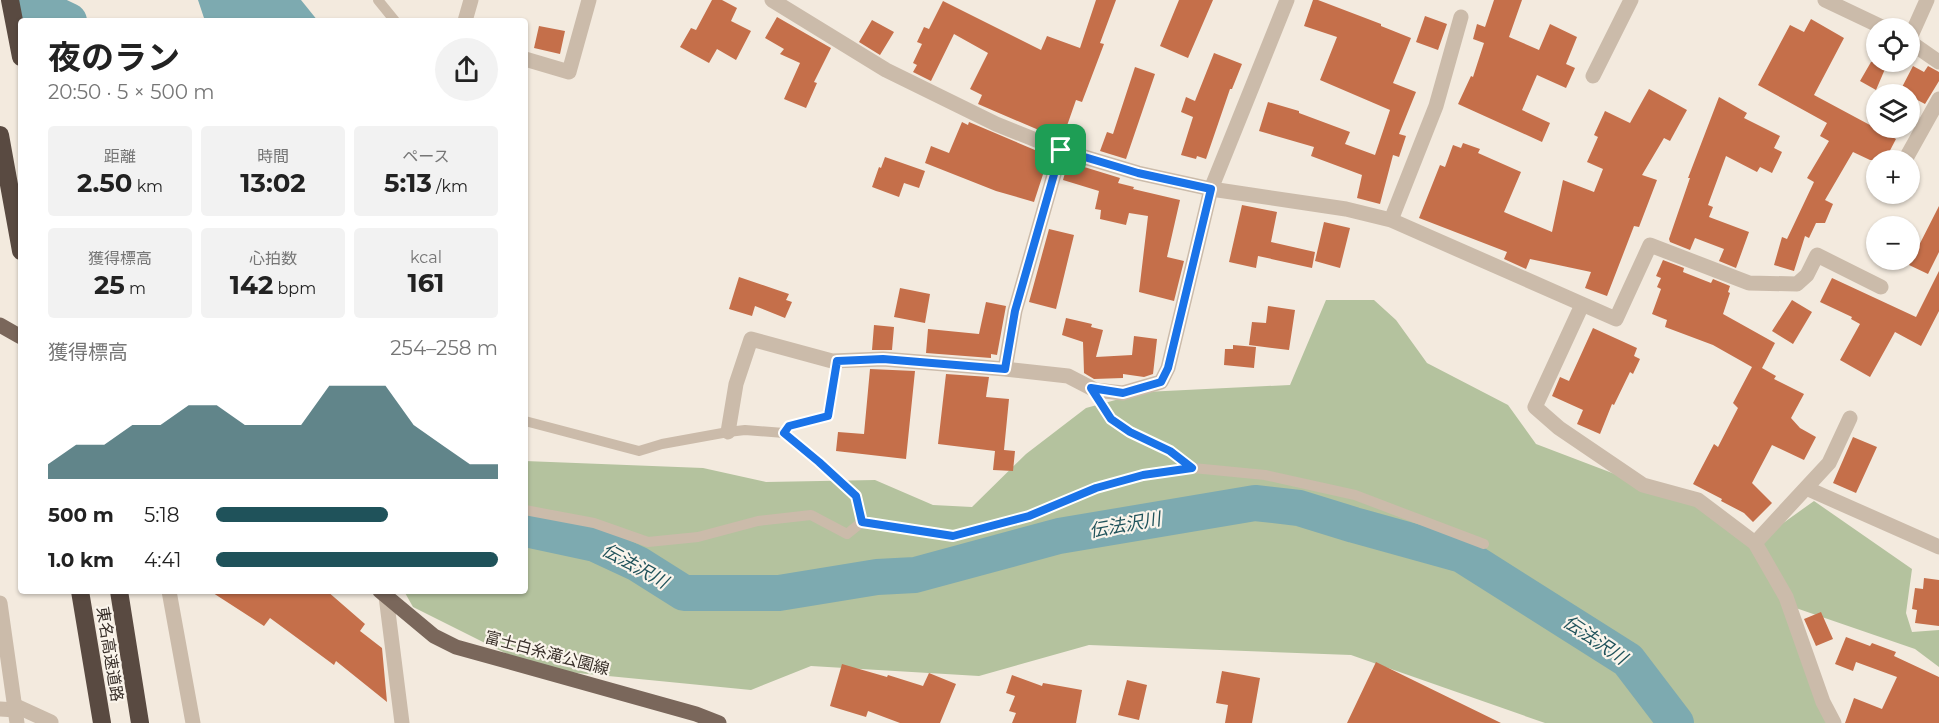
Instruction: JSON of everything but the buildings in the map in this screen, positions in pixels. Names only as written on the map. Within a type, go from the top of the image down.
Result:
[{"type":"highway","points":[[10,0],[18,41]]},
{"type":"highway","points":[[1,139],[18,234]]},
{"type":"highway","name":"東名高速道路","points":[[80,594],[102,723]]},
{"type":"highway","name":"東名高速道路","points":[[118,594],[140,723]]},
{"type":"main road","points":[[0,325],[18,334]]},
{"type":"main road","name":"富士白糸滝公園線","points":[[383,594],[434,636],[456,647],[696,714],[719,723]]},
{"type":"street","points":[[466,18],[471,0]]},
{"type":"street","points":[[528,60],[569,72],[589,0]]},
{"type":"street","points":[[772,0],[886,70],[996,124],[1061,150],[1138,173],[1211,189],[1346,209],[1391,220],[1616,319],[1650,245],[1749,283],[1797,284],[1807,274],[1816,255],[1881,287]]},
{"type":"street","points":[[728,432],[736,384],[751,339],[837,361],[883,359],[1068,376],[1091,388],[1123,393],[1161,382],[1168,368],[1211,189],[1287,0]]},
{"type":"street","points":[[1593,76],[1631,0]]},
{"type":"street","points":[[1825,0],[1866,19]]},
{"type":"street","points":[[1919,18],[1927,0]]},
{"type":"street","points":[[1391,220],[1436,106],[1461,17]]},
{"type":"street","points":[[1920,48],[1939,62]]},
{"type":"street","points":[[1911,150],[1939,99]]},
{"type":"street","points":[[1005,369],[1015,311],[1061,150]]},
{"type":"street","points":[[1582,305],[1535,408],[1558,428],[1643,485],[1698,500],[1755,543],[1786,597],[1823,702],[1834,723]]},
{"type":"street","points":[[1755,543],[1829,463],[1850,418]]},
{"type":"street","points":[[1806,488],[1939,547]]},
{"type":"street","points":[[170,594],[193,723]]},
{"type":"street","points":[[383,594],[402,723]]},
{"type":"street","points":[[0,603],[12,712],[51,722]]},
{"type":"lane","points":[[378,0],[393,18]]},
{"type":"lane","points":[[784,433],[789,426],[828,416],[837,361]]},
{"type":"lane","points":[[1091,388],[1111,419],[1130,432],[1170,451],[1192,468]]},
{"type":"lane","points":[[528,422],[639,451],[662,444],[728,432],[745,430],[784,433],[856,496],[862,522]]},
{"type":"lane","points":[[528,511],[594,523],[648,542],[698,537],[758,520],[811,515],[847,534],[862,522],[953,536],[1029,516],[1096,488],[1143,475],[1192,468],[1265,475],[1355,495],[1484,544]]},
{"type":"green space","points":[[1326,300],[1374,300],[1396,320],[1427,363],[1508,405],[1536,444],[1704,508],[1755,543],[1814,501],[1912,569],[1906,613],[1912,632],[1939,630],[1939,667],[1915,649],[1790,606],[1834,723],[1545,723],[1351,655],[1089,645],[979,676],[811,666],[751,690],[537,669],[413,607],[406,594],[528,594],[528,461],[703,468],[766,482],[875,480],[933,505],[972,507],[1026,454],[1086,408],[1145,392],[1290,385]]},
{"type":"water","points":[[198,0],[301,0],[316,18],[204,18]]},
{"type":"waterway","points":[[25,0],[63,18]]},
{"type":"waterway","name":"伝法沢川","points":[[528,530],[595,544],[638,564],[684,593],[779,593],[877,577],[915,575],[1059,536],[1255,503],[1299,508],[1462,555],[1628,660],[1676,723]]},
{"type":"route","points":[[1061,150],[1138,173],[1211,189],[1168,368],[1161,382],[1123,393],[1091,388],[1111,419],[1130,432],[1170,451],[1192,468],[1143,475],[1096,488],[1029,516],[953,536],[862,522],[856,496],[784,433],[789,426],[828,416],[837,361],[883,359],[1005,369],[1015,311],[1061,150]]}]
